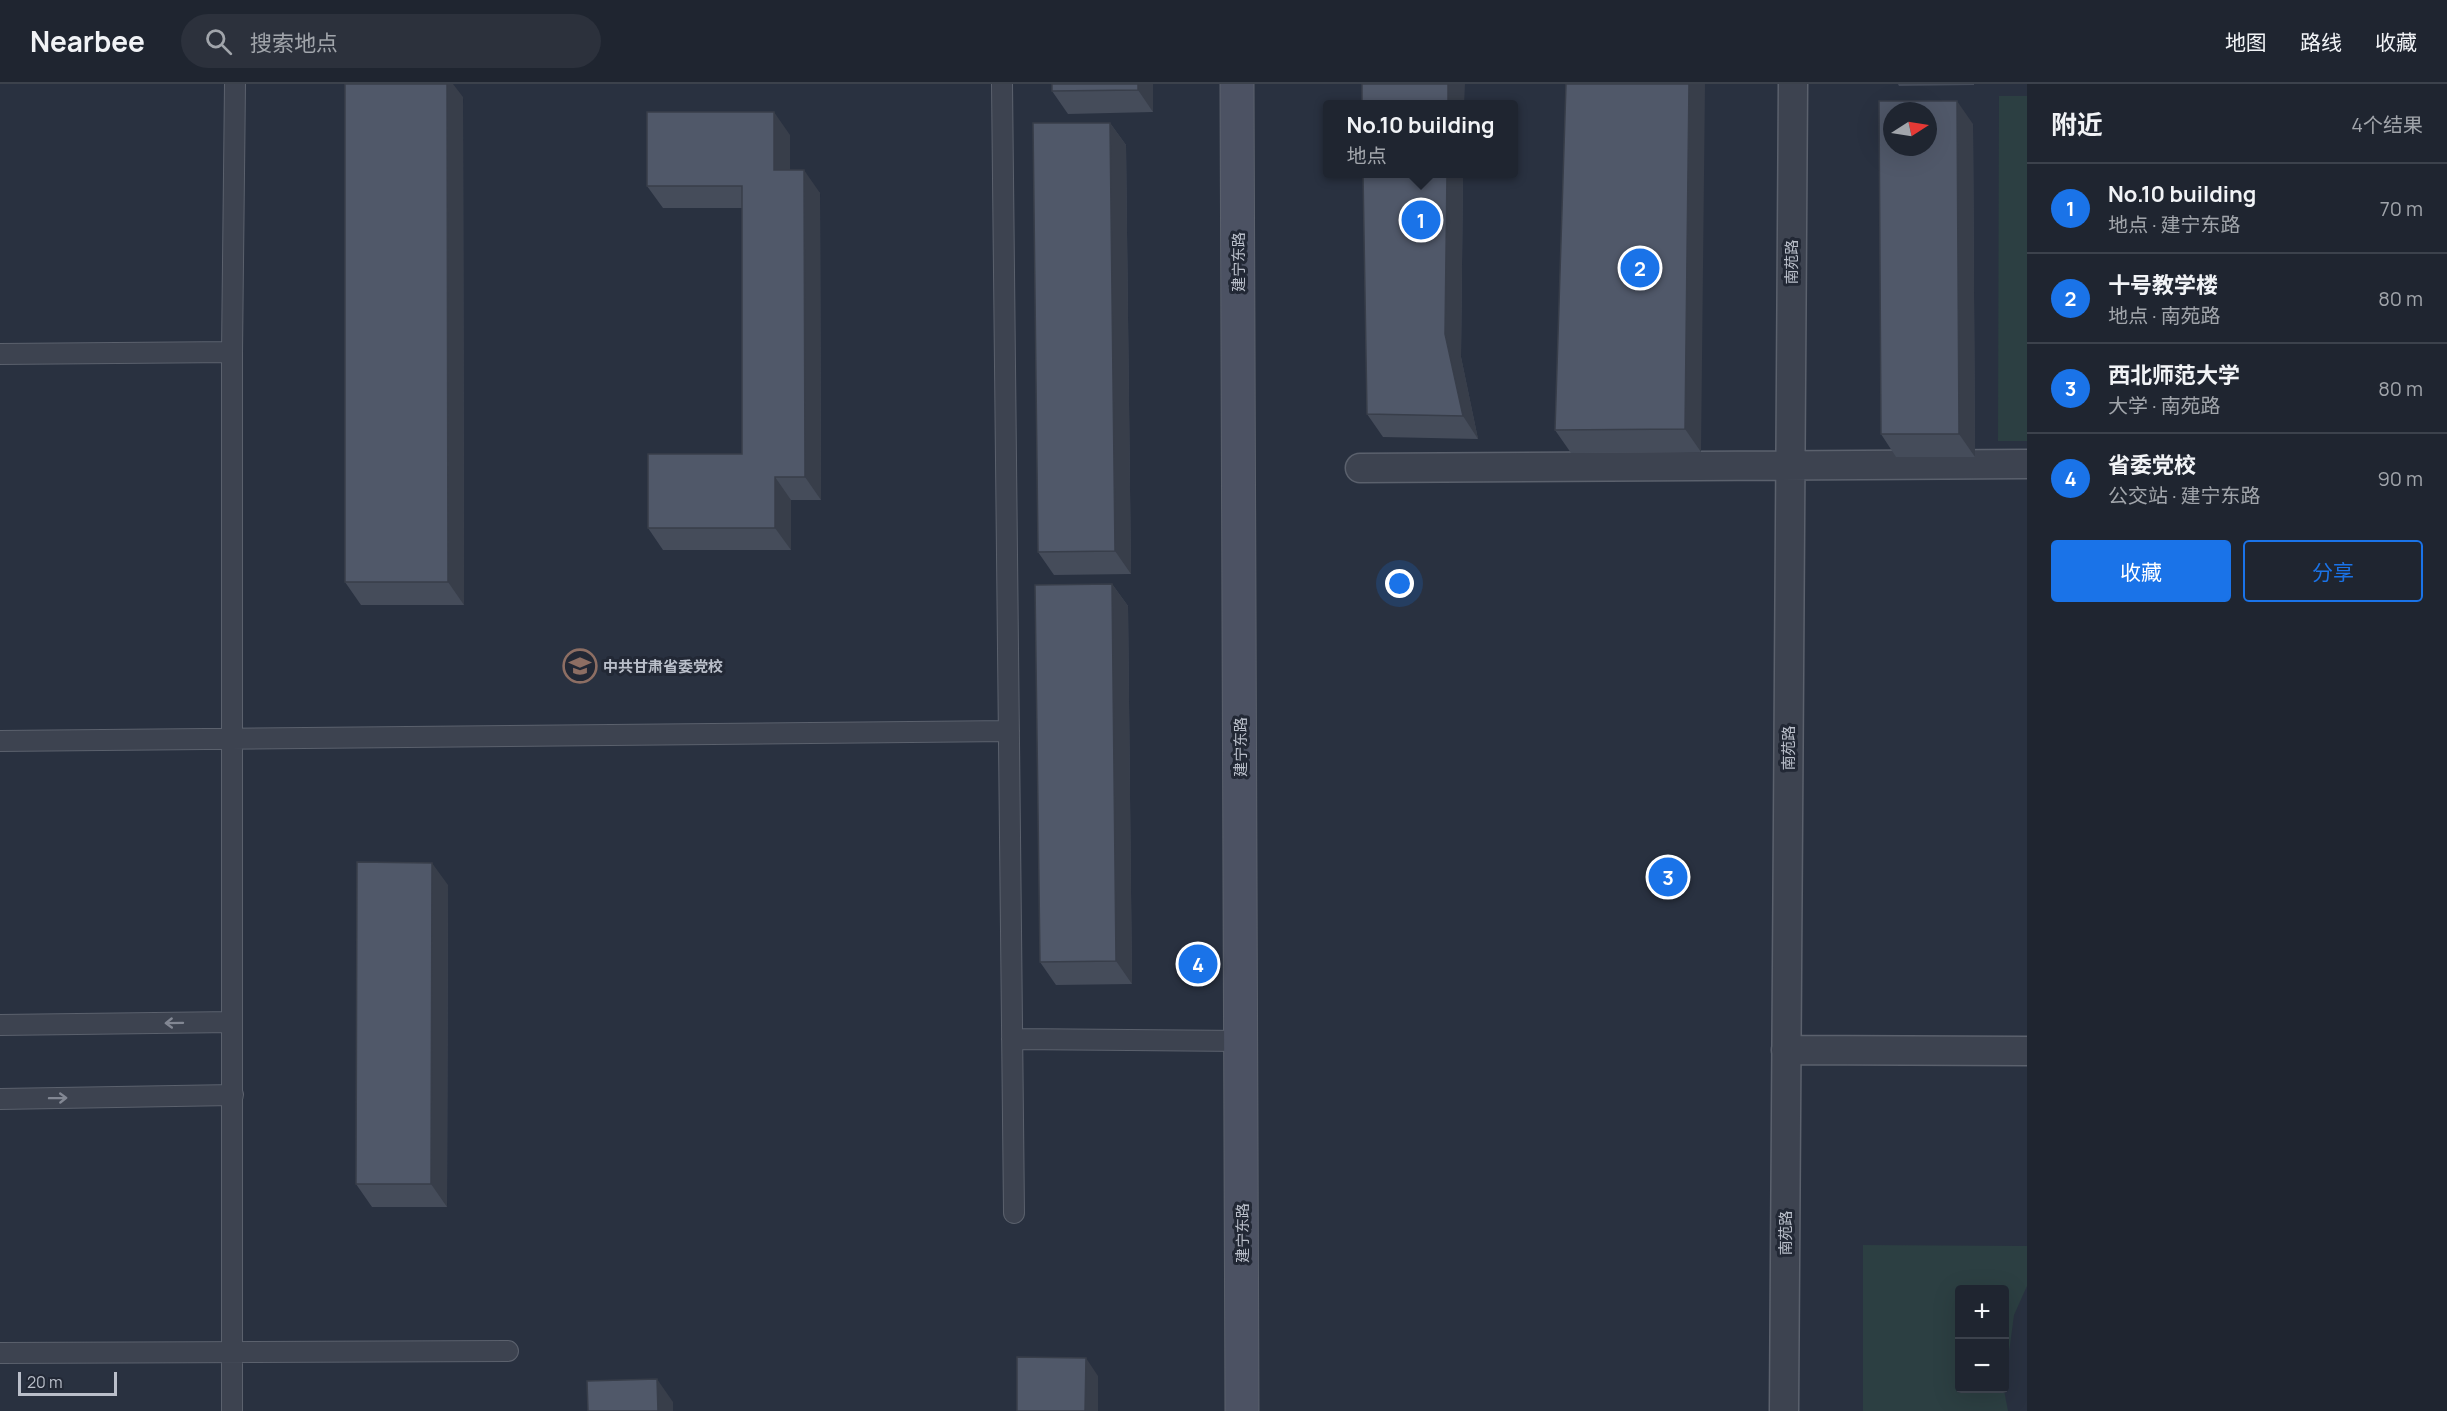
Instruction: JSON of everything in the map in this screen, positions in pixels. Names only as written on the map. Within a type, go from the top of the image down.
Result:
[{"type":"main road","name":"建宁东路","points":[[1237,84],[1242,1411]]},
{"type":"street","name":"南苑路","points":[[1784,1411],[1792,84]]},
{"type":"street","points":[[1360,468],[2027,464]]},
{"type":"street","points":[[1786,1050],[2027,1052]]},
{"type":"lane","points":[[232,1411],[232,352],[235,84]]},
{"type":"lane","points":[[1002,84],[1014,1213]]},
{"type":"lane","points":[[0,354],[232,352]]},
{"type":"lane","points":[[0,741],[1009,731]]},
{"type":"lane","points":[[0,1025],[232,1022]]},
{"type":"lane","points":[[1012,1039],[1242,1041]]},
{"type":"lane","points":[[0,1099],[232,1095]]},
{"type":"lane","points":[[0,1353],[508,1351]]},
{"type":"shaded area","points":[[1999,96],[2027,96],[2027,441],[1998,441]]},
{"type":"shaded area","points":[[1863,1245],[2027,1246],[2027,1286],[2014,1315],[2009,1352],[2009,1285],[1955,1285],[1955,1393],[2005,1393],[2008,1411],[1863,1411]]},
{"type":"building","points":[[345,84],[447,84],[448,582],[345,582]]},
{"type":"building","points":[[1052,84],[1138,84],[1138,90],[1052,91]]},
{"type":"building","points":[[1362,84],[1448,84],[1448,100],[1362,100]]},
{"type":"building","points":[[1566,84],[1689,84],[1685,429],[1555,430]]},
{"type":"building","points":[[1879,101],[1957,101],[1959,434],[1881,434]]},
{"type":"building","points":[[647,112],[774,112],[774,170],[804,170],[805,477],[775,477],[775,528],[648,528],[648,454],[742,454],[742,186],[647,186]]},
{"type":"building","points":[[1033,123],[1110,123],[1115,551],[1038,552]]},
{"type":"building","points":[[1363,178],[1447,178],[1445,334],[1463,416],[1367,414]]},
{"type":"building","points":[[1112,584],[1116,961],[1040,962],[1035,585]]},
{"type":"building","points":[[357,862],[432,863],[431,1184],[356,1184]]},
{"type":"building","points":[[1017,1357],[1086,1358],[1085,1411],[1017,1411]]},
{"type":"building","points":[[657,1379],[658,1411],[588,1411],[587,1381]]},
{"type":"place","name":"No.10 building","points":[[1421,220]]},
{"type":"place","name":"十号教学楼","points":[[1640,268]]},
{"type":"place","name":"中共甘肃省委党校","points":[[580,666]]},
{"type":"place","name":"西北师范大学","points":[[1668,877]]},
{"type":"place","name":"省委党校","points":[[1198,964]]}]
